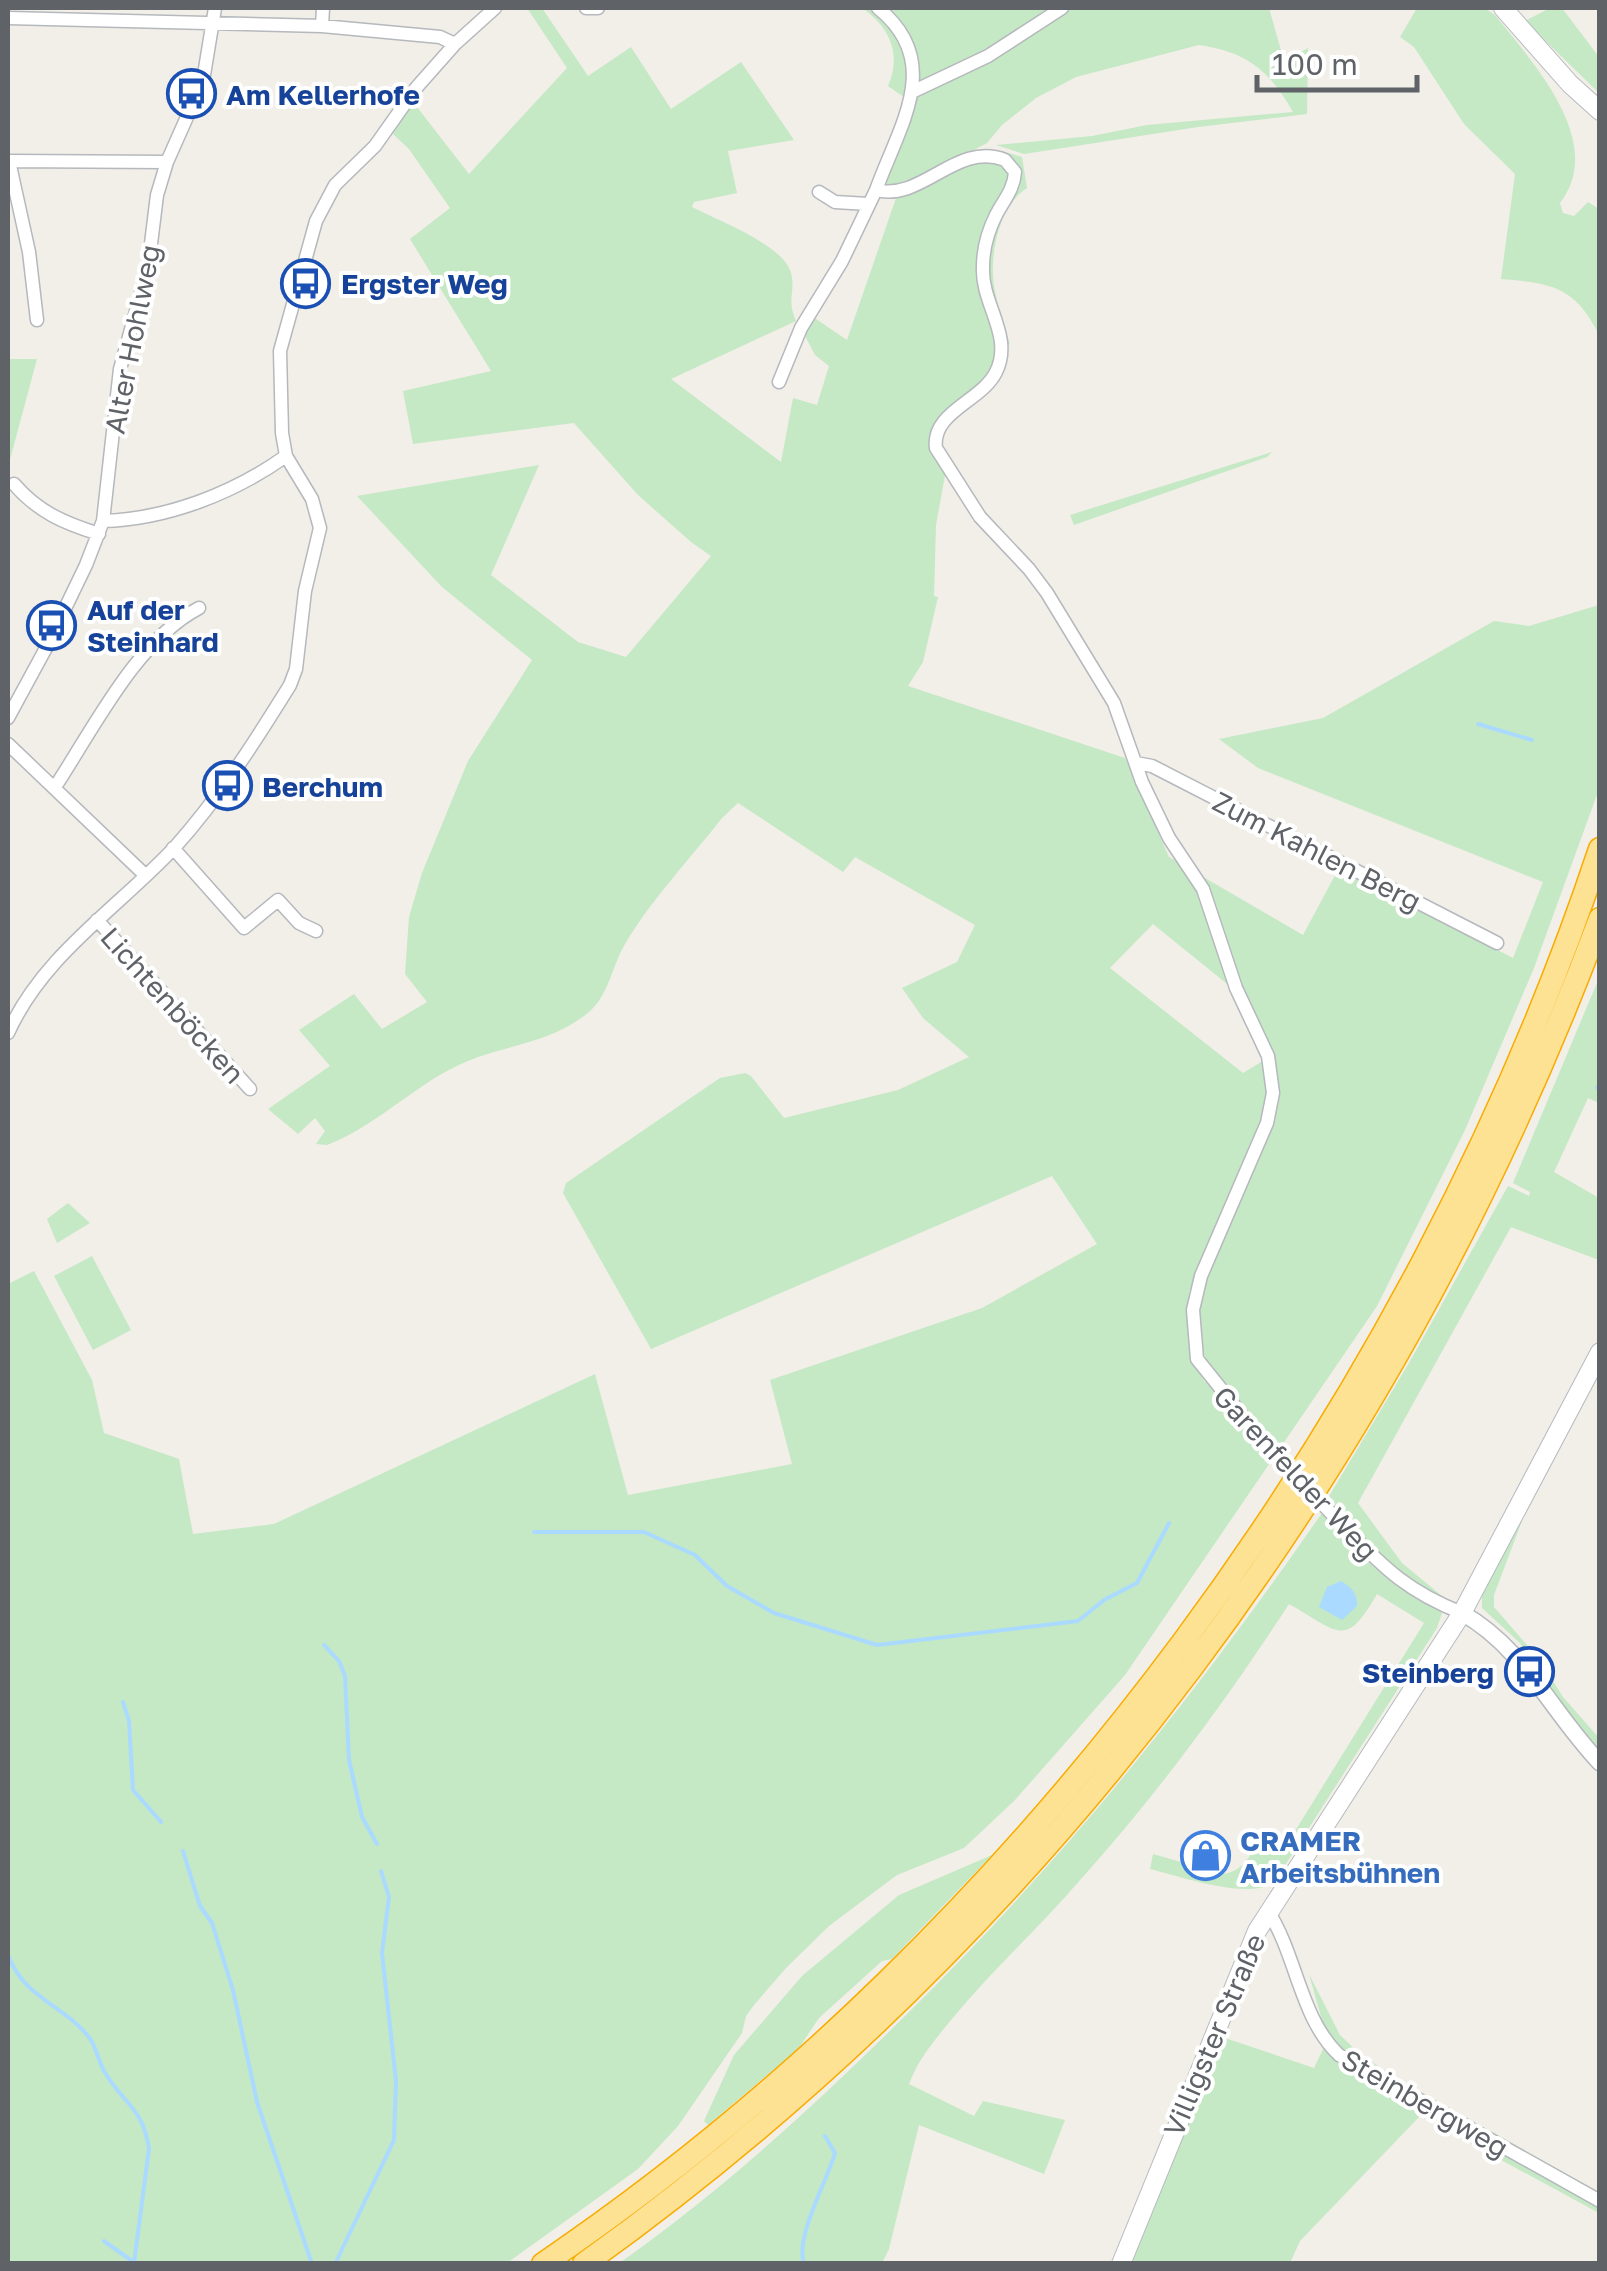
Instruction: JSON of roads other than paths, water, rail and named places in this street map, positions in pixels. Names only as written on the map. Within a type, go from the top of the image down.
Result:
[{"type":"highway","points":[[543,2264],[602,2223],[766,2090],[896,1971],[1010,1852],[1135,1706],[1186,1638],[1302,1469],[1392,1324],[1500,1104],[1544,1002],[1600,848]]},
{"type":"highway","points":[[584,2264],[678,2194],[807,2086],[917,1983],[1034,1860],[1190,1671],[1322,1484],[1420,1312],[1512,1132],[1600,919]]},
{"type":"main road","points":[[1503,8],[1570,84],[1600,111]]},
{"type":"main road","name":"Villigster Straße","points":[[1121,2264],[1246,1952],[1462,1612],[1600,1352]]},
{"type":"street","name":"Alter Hohlweg","points":[[8,718],[54,631],[101,527],[120,369],[148,268],[157,195],[203,81],[215,8]]},
{"type":"street","points":[[322,8],[322,26]]},
{"type":"street","points":[[8,1034],[20,1005],[55,963],[173,848],[232,771],[279,702],[296,669],[305,591],[320,528],[312,499],[286,456],[280,351],[322,206],[335,185],[375,146],[416,88],[455,44],[495,8]]},
{"type":"street","points":[[586,8],[598,8]]},
{"type":"street","points":[[778,382],[801,328],[842,261],[876,190],[914,92],[914,62],[908,43],[878,8]]},
{"type":"street","points":[[914,92],[988,56],[1062,8]]},
{"type":"street","points":[[8,18],[322,26],[440,37],[455,44]]},
{"type":"street","name":"Garenfelder Weg","points":[[876,190],[900,193],[935,172],[982,156],[998,157],[1013,168],[1013,185],[992,224],[983,266],[986,293],[1004,348],[1002,358],[990,382],[942,423],[935,442],[980,517],[1030,569],[1047,593],[1114,703],[1142,782],[1169,838],[1203,889],[1236,988],[1268,1056],[1273,1093],[1266,1123],[1194,1298],[1197,1359],[1262,1441],[1393,1576],[1431,1600],[1462,1612]]},
{"type":"street","points":[[37,320],[28,252],[9,162],[168,162]]},
{"type":"street","points":[[819,192],[835,202],[868,204]]},
{"type":"street","points":[[14,484],[33,505],[64,523],[101,527],[219,495],[250,482],[286,456]]},
{"type":"street","points":[[55,787],[140,659],[176,620],[199,608]]},
{"type":"street","points":[[8,744],[144,874]]},
{"type":"street","name":"Zum Kahlen Berg","points":[[1136,764],[1152,766],[1497,943]]},
{"type":"street","points":[[173,848],[244,928],[278,900],[299,923],[316,931]]},
{"type":"street","name":"Lichtenböcken","points":[[96,920],[250,1090]]},
{"type":"street","points":[[1462,1612],[1515,1653],[1563,1722],[1600,1763]]},
{"type":"street","name":"Steinbergweg","points":[[1268,1912],[1282,1933],[1316,2026],[1339,2055],[1600,2201]]},
{"type":"water","points":[[1341,1581],[1353,1591],[1357,1606],[1342,1620],[1319,1607],[1327,1587]]},
{"type":"waterway","points":[[1478,724],[1532,740]]},
{"type":"waterway","points":[[1597,1088],[1600,1084]]},
{"type":"waterway","points":[[534,1532],[644,1532],[695,1555],[727,1586],[774,1613],[877,1645],[1078,1621],[1104,1600],[1137,1583],[1169,1523]]},
{"type":"waterway","points":[[324,1645],[339,1661],[345,1676],[349,1760],[362,1817],[377,1844]]},
{"type":"waterway","points":[[123,1702],[129,1721],[133,1790],[161,1822]]},
{"type":"waterway","points":[[183,1851],[233,1990],[257,2102],[312,2264]]},
{"type":"waterway","points":[[335,2264],[394,2140],[396,2081],[382,1953],[389,1897],[381,1871]]},
{"type":"waterway","points":[[8,1937],[8,1943]]},
{"type":"waterway","points":[[8,1955],[33,1991],[88,2036],[104,2071],[142,2124],[149,2149],[134,2263]]},
{"type":"waterway","points":[[804,2264],[807,2225],[835,2153],[825,2136]]},
{"type":"waterway","points":[[104,2241],[132,2261]]},
{"type":"place","name":"Am Kellerhofe","points":[[191,94]]},
{"type":"place","name":"Ergster Weg","points":[[306,283]]},
{"type":"place","name":"Auf der Steinhard","points":[[52,625]]},
{"type":"place","name":"Berchum","points":[[227,786]]},
{"type":"place","name":"Steinberg","points":[[1529,1672]]},
{"type":"place","name":"CRAMER Arbeitsbühnen","points":[[1205,1856]]}]
